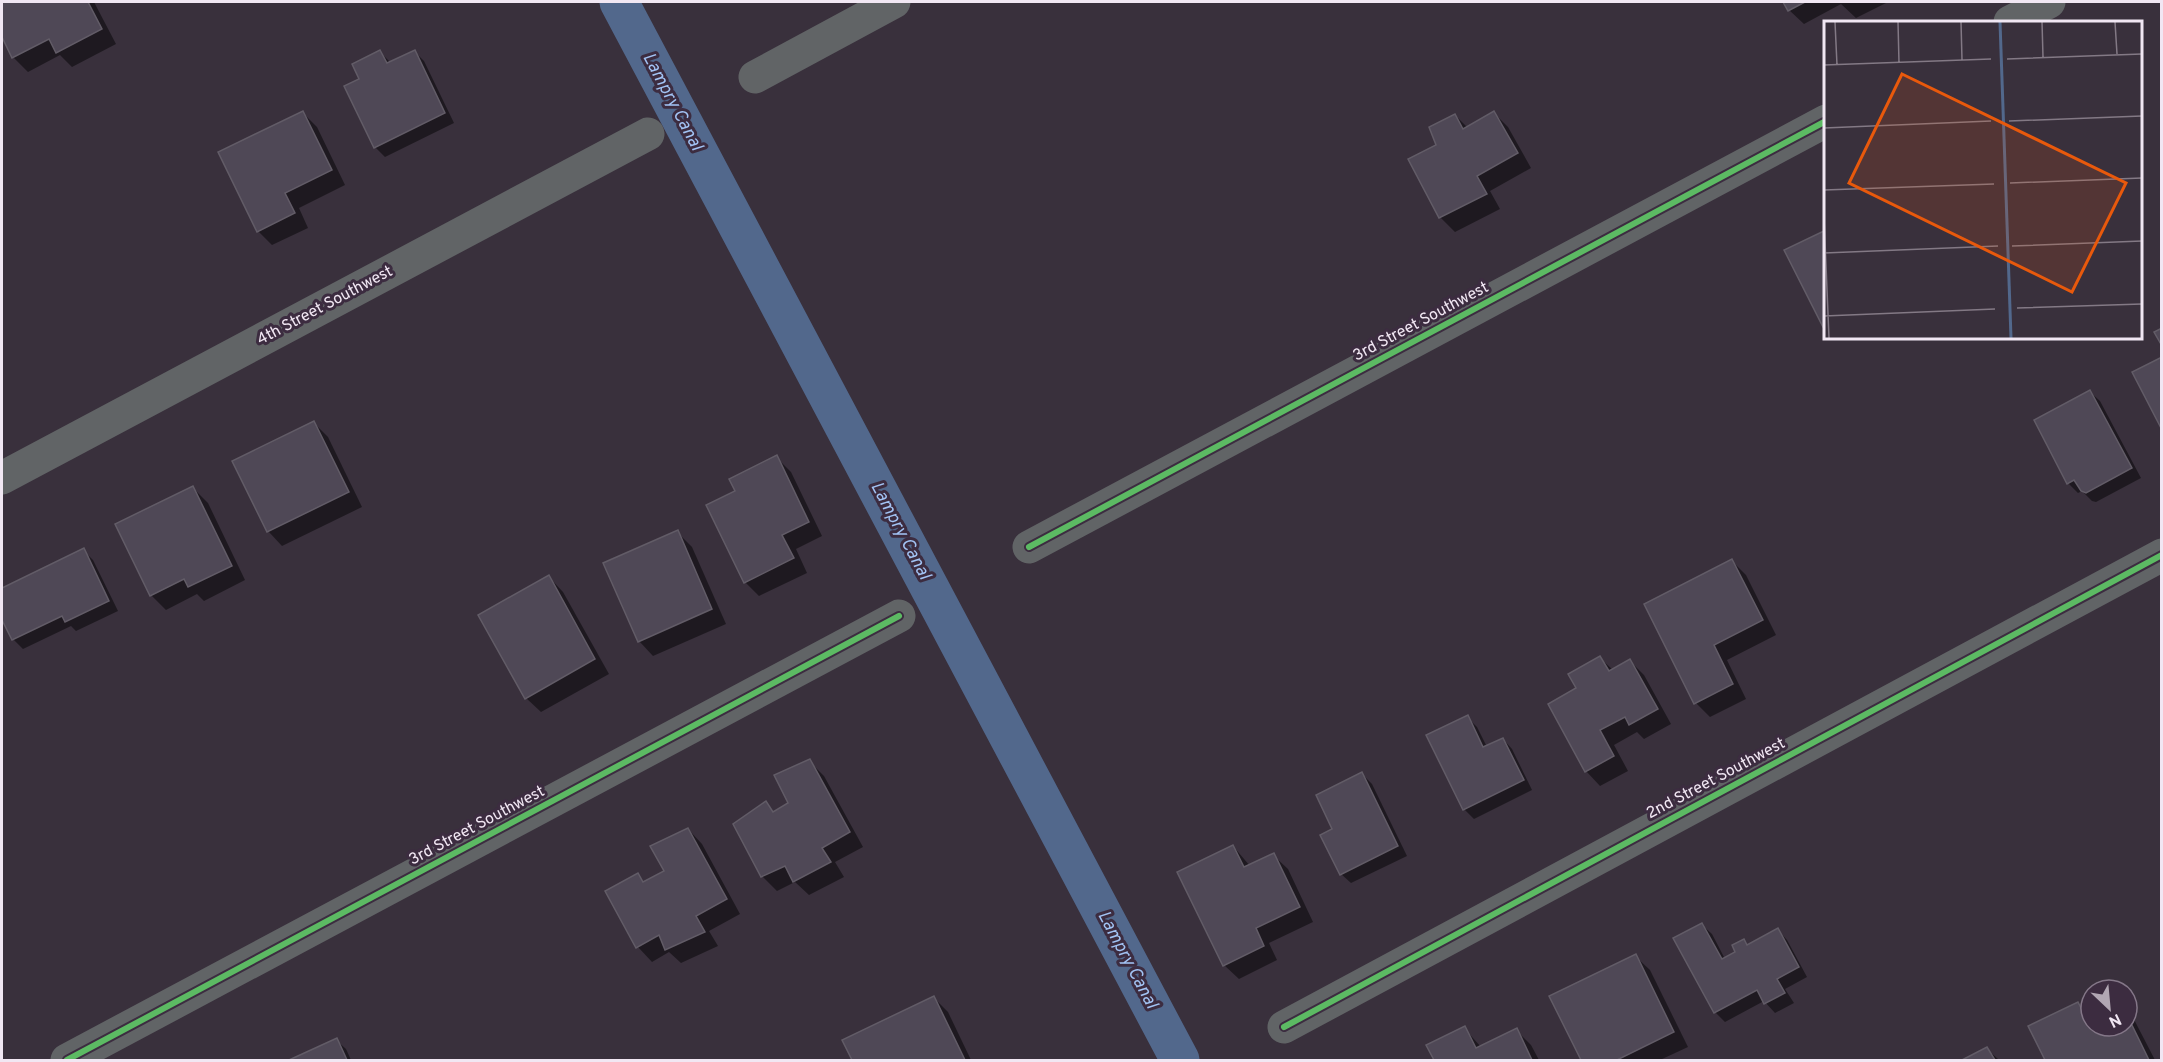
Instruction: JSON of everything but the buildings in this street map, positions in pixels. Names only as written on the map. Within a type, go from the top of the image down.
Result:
[{"type":"street","points":[[754,77],[894,2]]},
{"type":"street","points":[[2012,21],[2049,2]]},
{"type":"street","name":"3rd Street Southwest","points":[[1029,547],[1824,122]]},
{"type":"street","name":"4th Street Southwest","points":[[2,478],[648,134]]},
{"type":"street","name":"2nd Street Southwest","points":[[1284,1027],[2162,555]]},
{"type":"street","name":"3rd Street Southwest","points":[[67,1060],[899,616]]},
{"type":"waterway","name":"Lampry Canal","points":[[619,2],[1180,1060]]},
{"type":"cycle path","points":[[1029,547],[1824,122]]},
{"type":"cycle path","points":[[1284,1027],[2162,555]]},
{"type":"cycle path","points":[[67,1060],[899,616]]}]
